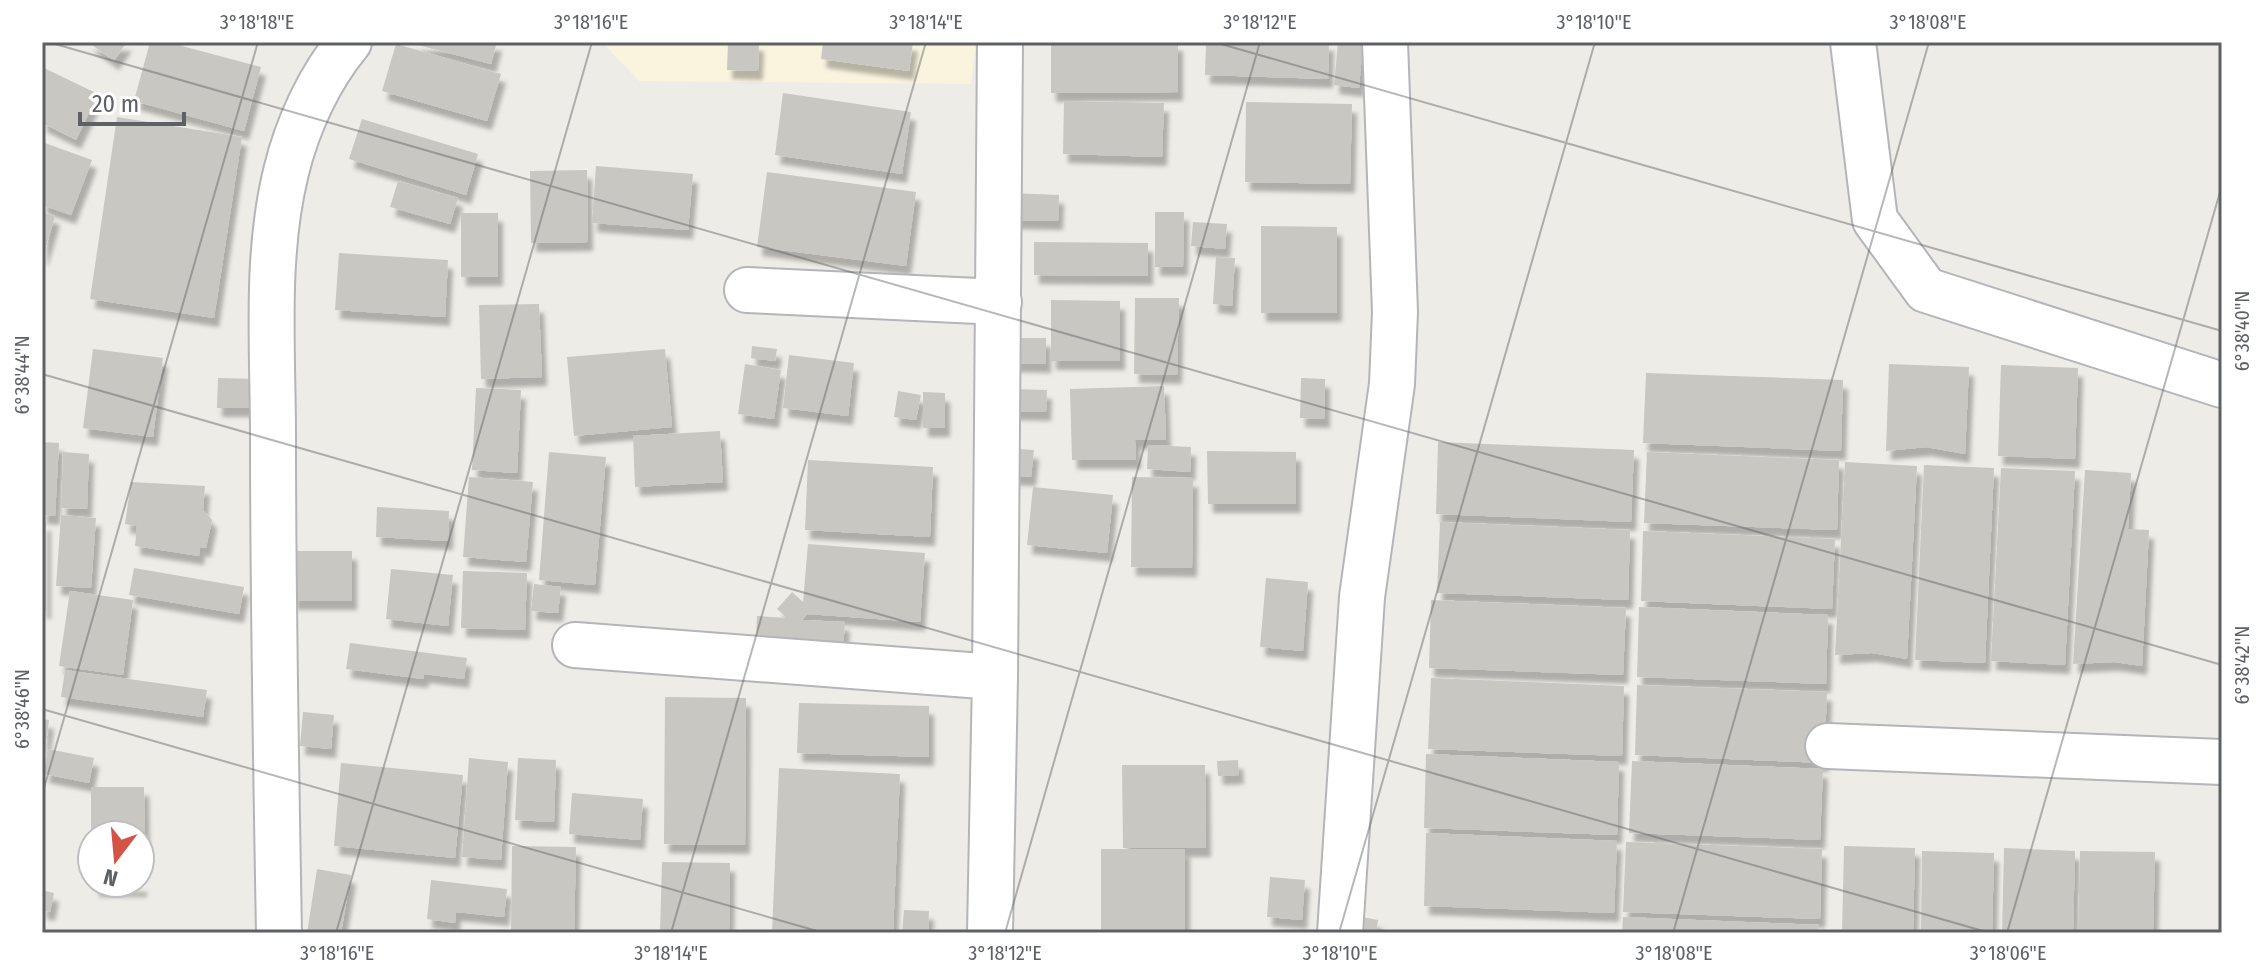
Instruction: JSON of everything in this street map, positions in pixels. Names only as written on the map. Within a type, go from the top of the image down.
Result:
[{"type":"street","points":[[279,933],[273,541],[274,248],[286,171],[311,103],[338,55],[349,42]]},
{"type":"street","points":[[990,933],[1000,42]]},
{"type":"street","points":[[1340,933],[1362,597],[1392,384],[1395,312],[1385,42]]},
{"type":"street","points":[[1853,42],[1875,220],[1926,290],[2222,385]]},
{"type":"street","points":[[747,290],[999,302]]},
{"type":"street","points":[[575,645],[995,677]]},
{"type":"street","points":[[1828,746],[2222,762]]},
{"type":"shaded area","points":[[602,42],[976,42],[971,84],[639,81]]},
{"type":"building","points":[[88,42],[127,42],[114,61]]},
{"type":"building","points":[[150,42],[167,42],[261,67],[244,131],[134,101]]},
{"type":"building","points":[[406,42],[497,42],[491,64]]},
{"type":"building","points":[[728,42],[759,42],[758,71],[727,70]]},
{"type":"building","points":[[823,42],[913,42],[909,71],[821,59]]},
{"type":"building","points":[[1051,42],[1178,42],[1178,92],[1051,93]]},
{"type":"building","points":[[1206,42],[1329,42],[1328,79],[1205,75]]},
{"type":"building","points":[[1338,42],[1363,42],[1359,88],[1334,85]]},
{"type":"building","points":[[396,44],[501,74],[487,121],[382,91]]},
{"type":"building","points":[[42,67],[98,94],[76,140],[42,123]]},
{"type":"building","points":[[783,93],[911,112],[902,174],[775,155]]},
{"type":"building","points":[[1064,101],[1164,103],[1162,157],[1063,154]]},
{"type":"building","points":[[1246,102],[1352,104],[1350,184],[1245,182]]},
{"type":"building","points":[[117,117],[242,137],[214,318],[90,299]]},
{"type":"building","points":[[362,119],[478,154],[466,195],[349,159]]},
{"type":"building","points":[[42,142],[92,160],[71,215],[42,205]]},
{"type":"building","points":[[596,166],[693,174],[688,230],[592,223]]},
{"type":"building","points":[[587,170],[588,242],[531,243],[530,171]]},
{"type":"building","points":[[767,172],[916,192],[906,266],[757,247]]},
{"type":"building","points":[[398,181],[458,198],[450,224],[390,207]]},
{"type":"building","points":[[1010,193],[1059,195],[1058,221],[1009,220]]},
{"type":"building","points":[[42,212],[55,216],[43,257],[42,257]]},
{"type":"building","points":[[1155,212],[1184,212],[1183,267],[1155,267]]},
{"type":"building","points":[[461,213],[498,213],[498,277],[461,277]]},
{"type":"building","points":[[1193,222],[1227,224],[1225,249],[1191,246]]},
{"type":"building","points":[[1261,226],[1337,227],[1337,313],[1261,313]]},
{"type":"building","points":[[1034,242],[1148,243],[1148,276],[1034,275]]},
{"type":"building","points":[[339,253],[448,260],[445,317],[335,310]]},
{"type":"building","points":[[1216,257],[1235,258],[1232,306],[1213,304]]},
{"type":"building","points":[[1135,298],[1179,298],[1177,375],[1134,374]]},
{"type":"building","points":[[1051,300],[1120,301],[1120,361],[1051,361]]},
{"type":"building","points":[[539,304],[542,377],[481,379],[479,305]]},
{"type":"building","points":[[1006,338],[1046,338],[1046,364],[1006,363]]},
{"type":"building","points":[[752,346],[777,349],[775,361],[751,358]]},
{"type":"building","points":[[93,349],[163,358],[153,437],[83,428]]},
{"type":"building","points":[[665,349],[672,427],[574,436],[567,357]]},
{"type":"building","points":[[789,355],[854,363],[848,416],[783,408]]},
{"type":"building","points":[[745,364],[781,370],[774,419],[738,414]]},
{"type":"building","points":[[1889,364],[1969,367],[1965,454],[1926,447],[1886,451]]},
{"type":"building","points":[[2001,365],[2078,368],[2075,459],[1998,456]]},
{"type":"building","points":[[1646,373],[1843,380],[1841,451],[1643,443]]},
{"type":"building","points":[[218,378],[259,379],[258,408],[217,408]]},
{"type":"building","points":[[1301,378],[1325,379],[1325,419],[1300,418]]},
{"type":"building","points":[[1164,386],[1166,440],[1135,440],[1136,460],[1072,460],[1070,389]]},
{"type":"building","points":[[476,388],[521,390],[517,473],[472,470]]},
{"type":"building","points":[[1011,389],[1047,390],[1046,412],[1011,411]]},
{"type":"building","points":[[898,391],[921,395],[916,420],[894,417]]},
{"type":"building","points":[[923,392],[945,393],[945,428],[923,428]]},
{"type":"building","points":[[720,431],[723,482],[635,487],[633,436]]},
{"type":"building","points":[[42,442],[59,443],[55,516],[42,515]]},
{"type":"building","points":[[1438,442],[1634,450],[1631,522],[1436,514]]},
{"type":"building","points":[[1148,445],[1191,447],[1190,472],[1147,469]]},
{"type":"building","points":[[1003,448],[1034,450],[1031,477],[1001,476]]},
{"type":"building","points":[[1207,451],[1296,452],[1296,504],[1208,504]]},
{"type":"building","points":[[63,452],[89,454],[87,509],[61,508]]},
{"type":"building","points":[[549,452],[606,457],[595,585],[539,580]]},
{"type":"building","points":[[1647,452],[1839,460],[1837,530],[1644,523]]},
{"type":"building","points":[[808,460],[933,467],[930,537],[805,530]]},
{"type":"building","points":[[1845,462],[1917,466],[1907,659],[1872,653],[1835,655]]},
{"type":"building","points":[[1924,465],[1994,468],[1985,663],[1915,660]]},
{"type":"building","points":[[2001,468],[2075,471],[2065,665],[1991,661]]},
{"type":"building","points":[[2085,470],[2131,473],[2128,529],[2149,530],[2142,666],[2114,662],[2073,664]]},
{"type":"building","points":[[469,477],[533,482],[526,562],[463,557]]},
{"type":"building","points":[[1132,477],[1193,478],[1192,568],[1131,567]]},
{"type":"building","points":[[131,482],[205,486],[203,510],[212,520],[206,548],[200,547],[199,556],[135,546],[137,526],[125,524]]},
{"type":"building","points":[[1033,487],[1113,495],[1107,553],[1027,545]]},
{"type":"building","points":[[377,507],[449,511],[448,541],[376,537]]},
{"type":"building","points":[[61,515],[96,518],[91,588],[56,586]]},
{"type":"building","points":[[42,522],[46,522],[46,610],[42,610]]},
{"type":"building","points":[[1440,522],[1630,530],[1628,600],[1437,593]]},
{"type":"building","points":[[1643,531],[1835,539],[1832,609],[1641,601]]},
{"type":"building","points":[[808,544],[925,553],[920,622],[807,614],[802,620],[845,622],[843,648],[756,642],[757,616],[787,618],[777,609],[792,592],[803,602]]},
{"type":"building","points":[[292,551],[352,551],[352,601],[292,601]]},
{"type":"building","points":[[134,568],[244,587],[239,614],[129,595]]},
{"type":"building","points":[[391,569],[453,575],[448,626],[386,619]]},
{"type":"building","points":[[463,571],[527,573],[525,630],[461,628]]},
{"type":"building","points":[[1266,578],[1308,582],[1303,651],[1260,647]]},
{"type":"building","points":[[534,584],[561,587],[558,613],[531,611]]},
{"type":"building","points":[[70,591],[133,600],[123,675],[59,666]]},
{"type":"building","points":[[1431,600],[1626,608],[1623,675],[1429,668]]},
{"type":"building","points":[[1639,607],[1828,615],[1826,684],[1637,677]]},
{"type":"building","points":[[350,643],[467,658],[464,679],[424,674],[423,679],[346,669]]},
{"type":"building","points":[[65,670],[207,690],[203,717],[61,697]]},
{"type":"building","points":[[1431,678],[1624,686],[1622,756],[1428,749]]},
{"type":"building","points":[[1637,685],[1827,692],[1824,763],[1635,755]]},
{"type":"building","points":[[665,697],[746,698],[745,845],[664,844]]},
{"type":"building","points":[[799,703],[929,706],[929,757],[797,753]]},
{"type":"building","points":[[303,712],[334,715],[331,749],[300,746]]},
{"type":"building","points":[[42,719],[49,720],[44,759],[42,759]]},
{"type":"building","points":[[48,749],[94,758],[89,783],[44,774]]},
{"type":"building","points":[[1426,754],[1619,762],[1617,835],[1424,828]]},
{"type":"building","points":[[469,758],[508,762],[501,860],[462,857]]},
{"type":"building","points":[[518,758],[556,760],[554,822],[515,820]]},
{"type":"building","points":[[1238,760],[1239,775],[1218,776],[1217,761]]},
{"type":"building","points":[[1632,761],[1823,769],[1820,840],[1629,833]]},
{"type":"building","points":[[341,763],[463,775],[455,858],[334,846]]},
{"type":"building","points":[[1122,765],[1205,765],[1206,848],[1123,848]]},
{"type":"building","points":[[779,768],[900,774],[893,933],[772,933]]},
{"type":"building","points":[[91,787],[144,787],[145,819],[91,819]]},
{"type":"building","points":[[572,793],[643,799],[640,840],[569,834]]},
{"type":"building","points":[[1426,833],[1617,841],[1614,913],[1424,906]]},
{"type":"building","points":[[1626,842],[1822,849],[1820,919],[1623,912]]},
{"type":"building","points":[[512,846],[576,847],[574,933],[511,933]]},
{"type":"building","points":[[1844,846],[1915,848],[1913,933],[1842,933]]},
{"type":"building","points":[[2004,848],[2075,851],[2073,933],[2002,933]]},
{"type":"building","points":[[1101,849],[1185,849],[1185,932],[1101,931]]},
{"type":"building","points":[[1922,851],[1994,853],[1992,933],[1921,933]]},
{"type":"building","points":[[2080,851],[2155,852],[2153,933],[2078,933]]},
{"type":"building","points":[[662,862],[730,863],[729,933],[660,933]]},
{"type":"building","points":[[317,869],[351,875],[341,933],[307,933]]},
{"type":"building","points":[[1270,877],[1305,880],[1302,920],[1267,917]]},
{"type":"building","points":[[431,880],[507,889],[504,917],[456,912],[455,923],[427,919]]},
{"type":"building","points":[[42,890],[54,893],[50,912],[42,910]]},
{"type":"building","points":[[904,910],[929,911],[928,933],[902,933]]},
{"type":"building","points":[[1357,916],[1378,920],[1376,933],[1354,933]]},
{"type":"building","points":[[1623,917],[1819,925],[1818,933],[1622,933]]}]
